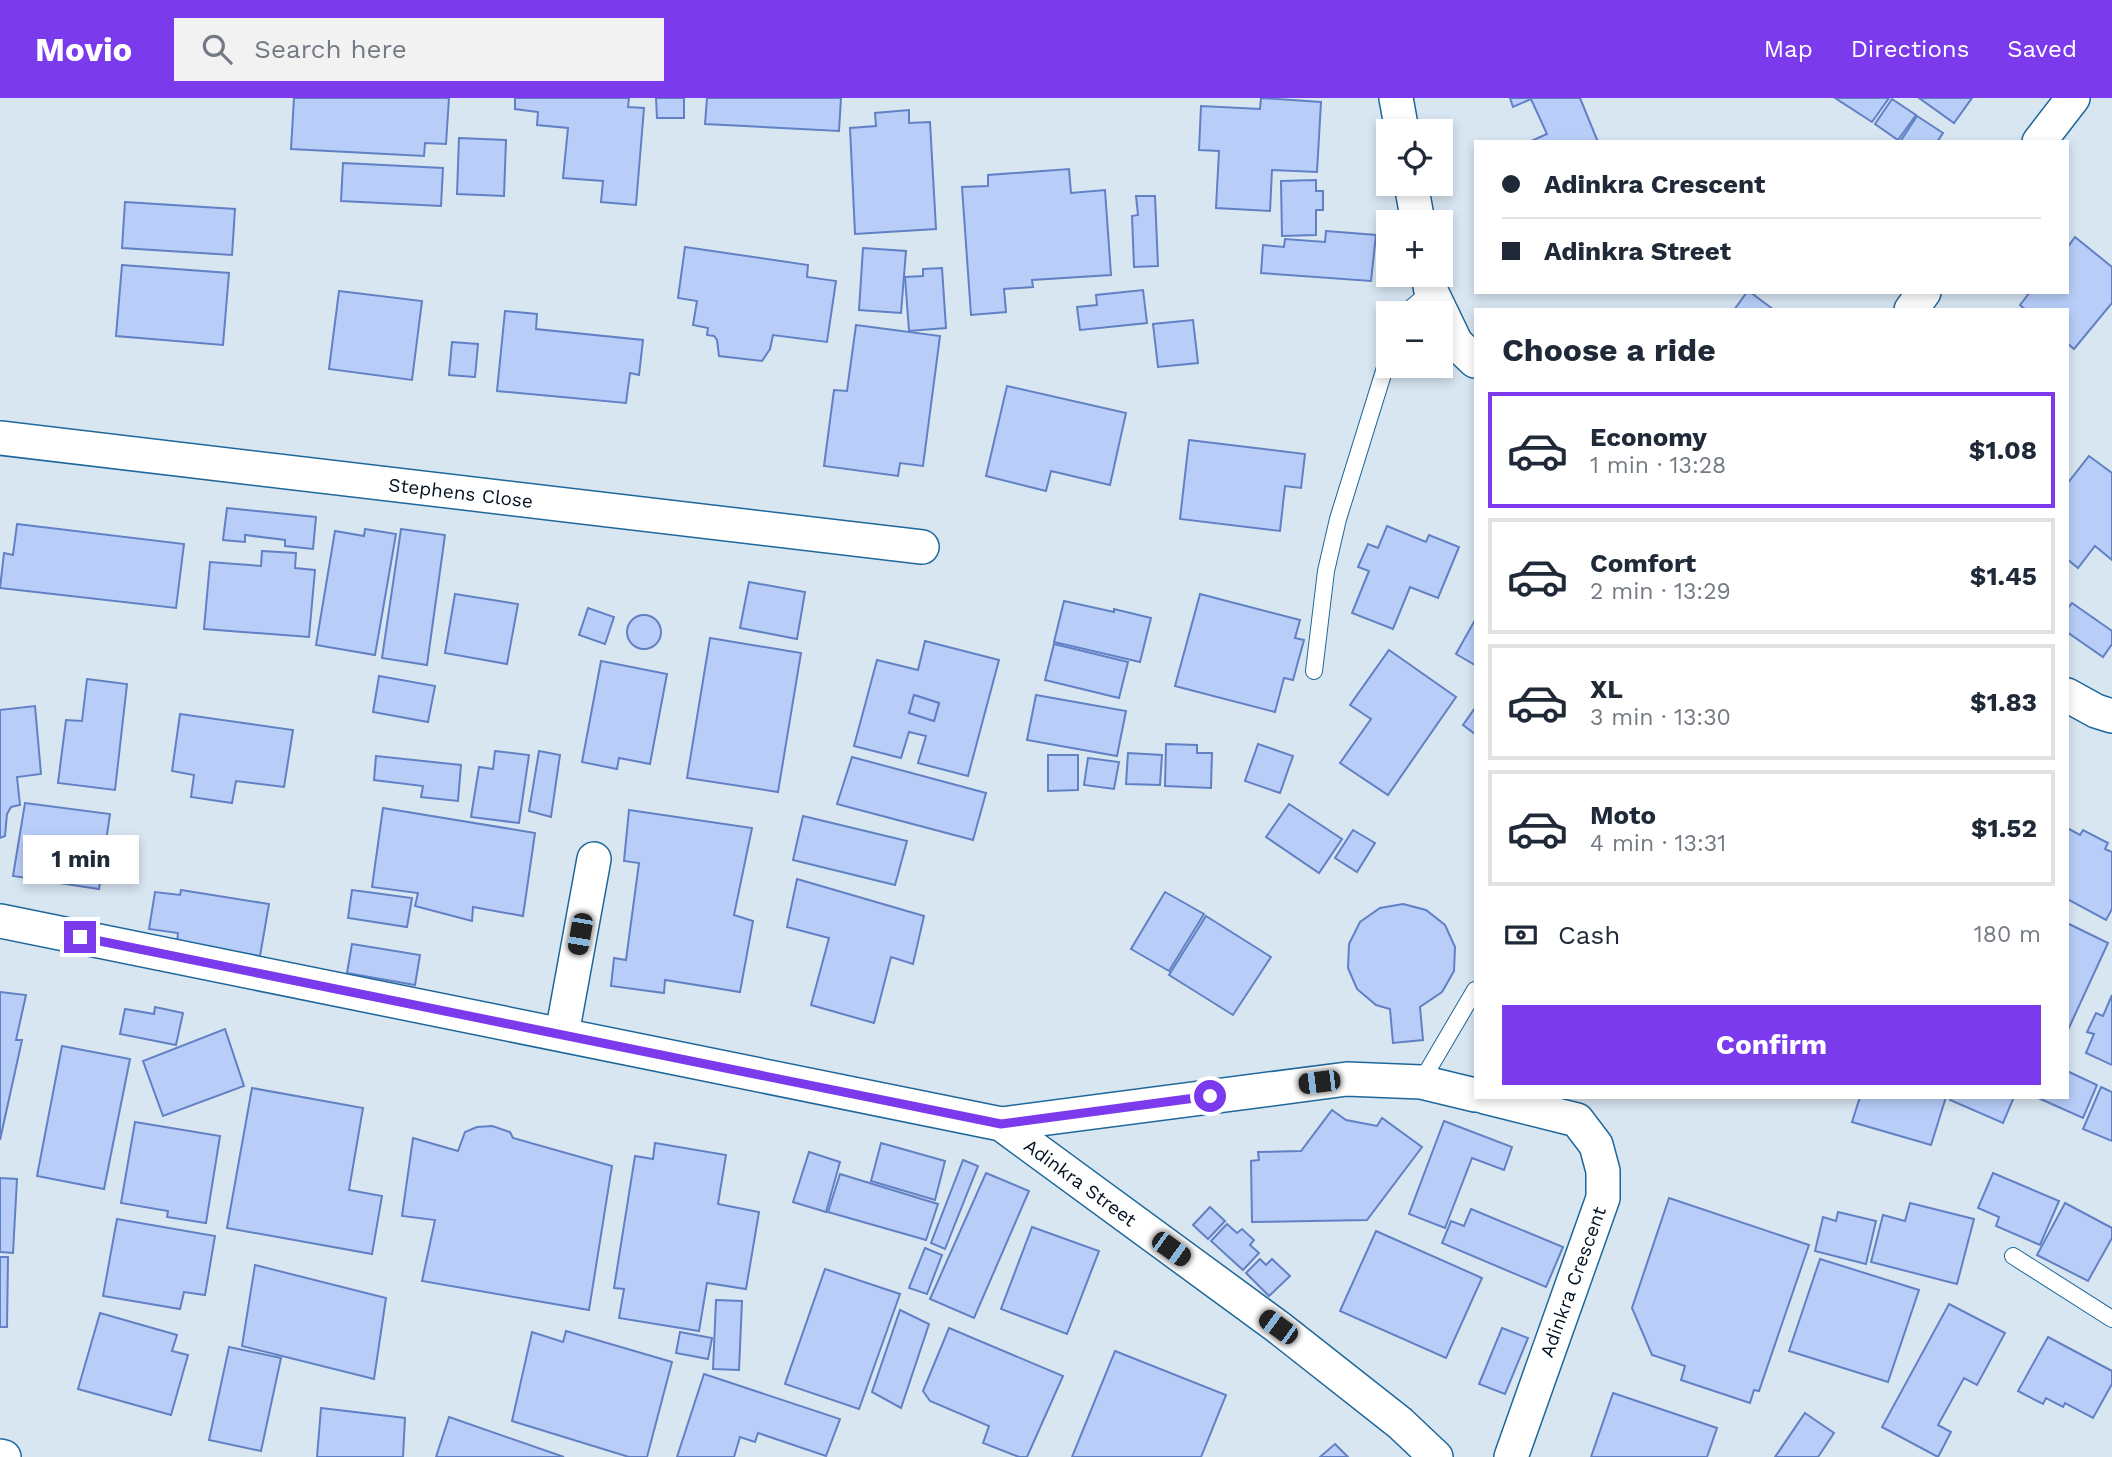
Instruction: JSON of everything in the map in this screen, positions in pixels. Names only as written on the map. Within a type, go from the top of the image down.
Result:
[{"type":"street","points":[[1396,98],[1400,119]]},
{"type":"street","points":[[2041,140],[2073,98]]},
{"type":"street","points":[[1431,287],[1456,343],[1474,360]]},
{"type":"street","name":"Stephens Close","points":[[0,438],[922,547]]},
{"type":"street","points":[[2069,696],[2096,711],[2112,716]]},
{"type":"street","points":[[562,1034],[594,859]]},
{"type":"street","name":"Adinkra Street","points":[[0,921],[1001,1124],[1278,1327],[1400,1423],[1436,1457]]},
{"type":"street","points":[[1001,1124],[1347,1079],[1420,1082],[1474,1095]]},
{"type":"street","name":"Adinkra Crescent","points":[[1493,1099],[1577,1120],[1596,1145],[1603,1171],[1603,1198],[1511,1457]]},
{"type":"lane","points":[[1415,301],[1426,287]]},
{"type":"lane","points":[[1314,671],[1326,571],[1338,519],[1382,378]]},
{"type":"lane","points":[[1420,1082],[1474,992]]},
{"type":"lane","points":[[2013,1256],[2112,1319]]},
{"type":"building","points":[[294,98],[449,98],[446,144],[425,143],[424,156],[291,149]]},
{"type":"building","points":[[515,98],[629,98],[628,107],[644,108],[636,205],[601,202],[603,181],[563,178],[568,128],[537,125],[538,112],[515,109]]},
{"type":"building","points":[[656,98],[684,98],[684,118],[657,118]]},
{"type":"building","points":[[707,98],[841,98],[839,131],[705,124]]},
{"type":"building","points":[[1261,98],[1321,102],[1317,172],[1272,170],[1270,211],[1216,208],[1219,151],[1199,150],[1201,106],[1260,109]]},
{"type":"building","points":[[1510,98],[1580,98],[1597,140],[1534,140],[1547,134],[1531,99],[1513,107]]},
{"type":"building","points":[[1835,98],[1889,98],[1872,122]]},
{"type":"building","points":[[1919,98],[1972,98],[1954,123]]},
{"type":"building","points":[[1892,99],[1916,115],[1898,140],[1875,124]]},
{"type":"building","points":[[909,110],[909,123],[930,122],[936,229],[855,234],[850,128],[876,126],[875,113]]},
{"type":"building","points":[[1917,116],[1943,133],[1938,140],[1901,140]]},
{"type":"building","points":[[459,138],[506,140],[504,196],[457,194]]},
{"type":"building","points":[[343,163],[443,168],[441,206],[341,201]]},
{"type":"building","points":[[1069,169],[1071,193],[1105,190],[1111,275],[1032,280],[1033,287],[1004,289],[1006,312],[971,315],[962,187],[988,186],[988,175]]},
{"type":"building","points":[[1316,180],[1316,191],[1323,191],[1323,210],[1316,210],[1316,235],[1282,236],[1281,181]]},
{"type":"building","points":[[1136,196],[1155,196],[1158,266],[1134,267],[1132,216],[1138,215]]},
{"type":"building","points":[[125,202],[235,209],[232,255],[122,248]]},
{"type":"building","points":[[1326,231],[1376,235],[1371,281],[1261,273],[1263,245],[1284,247],[1285,239],[1325,242]]},
{"type":"building","points":[[2075,237],[2112,267],[2112,303],[2074,349],[2069,345],[2069,308],[2024,308],[2020,305],[2028,294],[2069,294],[2069,245]]},
{"type":"building","points":[[685,247],[808,265],[807,277],[836,281],[827,342],[773,335],[770,349],[762,361],[719,356],[717,340],[714,336],[707,335],[708,328],[693,325],[697,301],[678,298]]},
{"type":"building","points":[[863,248],[906,251],[901,313],[859,310]]},
{"type":"building","points":[[122,265],[229,273],[223,345],[116,336]]},
{"type":"building","points":[[942,268],[946,328],[909,331],[905,277],[923,276],[923,269]]},
{"type":"building","points":[[1143,290],[1147,323],[1080,330],[1077,307],[1097,305],[1096,295]]},
{"type":"building","points":[[339,291],[422,301],[412,380],[329,369]]},
{"type":"building","points":[[1746,294],[1753,294],[1771,308],[1735,308]]},
{"type":"building","points":[[505,311],[537,314],[536,329],[643,340],[639,375],[630,373],[626,403],[497,391]]},
{"type":"building","points":[[1193,320],[1198,363],[1158,367],[1153,324]]},
{"type":"building","points":[[856,325],[940,336],[923,466],[900,463],[898,476],[824,466],[834,390],[847,391]]},
{"type":"building","points":[[452,342],[478,344],[475,377],[449,375]]},
{"type":"building","points":[[1007,386],[1126,413],[1110,485],[1051,471],[1046,491],[986,476]]},
{"type":"building","points":[[1189,440],[1305,454],[1301,488],[1285,486],[1280,531],[1180,519]]},
{"type":"building","points":[[2089,456],[2112,473],[2112,560],[2095,546],[2078,568],[2069,561],[2069,481]]},
{"type":"building","points":[[227,508],[316,517],[313,549],[285,546],[285,540],[245,535],[245,542],[223,540]]},
{"type":"building","points":[[17,524],[184,544],[176,608],[0,588],[4,553],[13,555]]},
{"type":"building","points":[[1387,526],[1426,542],[1429,535],[1459,547],[1438,598],[1410,587],[1393,629],[1352,613],[1369,571],[1358,567],[1368,544],[1378,548]]},
{"type":"building","points":[[365,529],[396,534],[375,655],[316,645],[335,531],[364,536]]},
{"type":"building","points":[[401,529],[445,535],[427,665],[382,658]]},
{"type":"building","points":[[262,551],[296,553],[295,568],[315,570],[309,637],[204,629],[210,562],[261,566]]},
{"type":"building","points":[[749,582],[805,592],[797,639],[740,628]]},
{"type":"building","points":[[455,594],[518,604],[507,664],[445,653]]},
{"type":"building","points":[[1200,594],[1300,620],[1295,638],[1304,640],[1293,680],[1284,678],[1275,712],[1175,686]]},
{"type":"building","points":[[1064,601],[1151,618],[1140,662],[1054,642]]},
{"type":"building","points":[[2072,603],[2112,631],[2112,644],[2103,657],[2069,633],[2069,607]]},
{"type":"building","points":[[588,608],[614,617],[605,644],[579,635]]},
{"type":"building","points":[[644,615],[656,620],[661,632],[656,644],[644,649],[632,644],[627,632],[632,620]]},
{"type":"building","points":[[1474,622],[1474,664],[1456,654]]},
{"type":"building","points":[[710,638],[801,653],[778,792],[687,778]]},
{"type":"building","points":[[925,641],[999,660],[968,776],[918,763],[926,736],[909,732],[901,758],[854,746],[877,660],[918,670]],"holes":[[[914,695],[939,703],[934,721],[909,713]]]},
{"type":"building","points":[[1054,644],[1128,662],[1119,698],[1045,680]]},
{"type":"building","points":[[1389,650],[1456,697],[1388,795],[1340,763],[1371,719],[1350,705]]},
{"type":"building","points":[[601,661],[667,674],[650,764],[619,758],[617,769],[582,762]]},
{"type":"building","points":[[379,676],[435,686],[428,722],[373,712]]},
{"type":"building","points":[[87,679],[127,684],[115,790],[58,783],[66,720],[82,721]]},
{"type":"building","points":[[914,695],[939,703],[934,721],[909,713]]},
{"type":"building","points":[[1036,695],[1126,711],[1117,756],[1027,740]]},
{"type":"building","points":[[35,706],[41,774],[17,777],[20,805],[11,807],[7,814],[5,836],[0,838],[0,710]]},
{"type":"building","points":[[1474,709],[1474,733],[1463,725]]},
{"type":"building","points":[[180,714],[293,730],[284,787],[236,781],[232,803],[191,797],[194,775],[172,771]]},
{"type":"building","points":[[1166,744],[1197,745],[1197,753],[1212,753],[1211,788],[1165,786]]},
{"type":"building","points":[[1258,744],[1293,756],[1280,793],[1245,781]]},
{"type":"building","points":[[495,751],[529,755],[519,823],[471,817],[479,767],[493,769]]},
{"type":"building","points":[[539,751],[560,755],[551,817],[529,811]]},
{"type":"building","points":[[1128,753],[1162,755],[1160,785],[1126,784]]},
{"type":"building","points":[[1048,755],[1078,755],[1078,790],[1048,791]]},
{"type":"building","points":[[376,756],[461,765],[458,801],[421,797],[423,786],[374,780]]},
{"type":"building","points":[[852,757],[986,793],[973,840],[837,804]]},
{"type":"building","points":[[1088,758],[1119,762],[1114,789],[1084,785]]},
{"type":"building","points":[[25,803],[110,814],[99,889],[13,876]]},
{"type":"building","points":[[1289,804],[1342,839],[1319,873],[1266,837]]},
{"type":"building","points":[[383,808],[535,833],[523,916],[473,907],[472,921],[415,906],[418,893],[372,887]]},
{"type":"building","points":[[629,810],[752,828],[734,915],[753,921],[740,992],[665,980],[664,993],[611,986],[614,958],[626,960],[639,863],[624,861]]},
{"type":"building","points":[[803,816],[907,841],[895,885],[793,860]]},
{"type":"building","points":[[2069,829],[2080,835],[2083,830],[2108,843],[2105,849],[2112,852],[2112,909],[2106,920],[2069,900]]},
{"type":"building","points":[[1353,830],[1375,843],[1357,872],[1335,858]]},
{"type":"building","points":[[797,879],[924,916],[913,964],[891,957],[874,1023],[811,1005],[829,938],[787,927]]},
{"type":"building","points":[[181,890],[269,904],[260,956],[177,943],[178,933],[149,929],[155,892],[180,895]]},
{"type":"building","points":[[352,890],[412,898],[407,927],[348,918]]},
{"type":"building","points":[[1165,892],[1204,914],[1169,971],[1131,949]]},
{"type":"building","points":[[1403,904],[1426,910],[1445,925],[1455,947],[1454,971],[1442,992],[1420,1007],[1423,1040],[1393,1043],[1390,1009],[1376,1005],[1357,989],[1348,968],[1349,944],[1360,922],[1380,908]]},
{"type":"building","points":[[1206,916],[1271,957],[1233,1015],[1169,975]]},
{"type":"building","points":[[2069,924],[2108,943],[2069,1028]]},
{"type":"building","points":[[352,944],[420,955],[415,985],[347,973]]},
{"type":"building","points":[[0,992],[26,995],[16,1040],[22,1040],[0,1140]]},
{"type":"building","points":[[2112,995],[2112,1065],[2086,1053],[2094,1034],[2087,1032],[2096,1013],[2103,1016]]},
{"type":"building","points":[[155,1007],[183,1013],[176,1045],[120,1034],[125,1009],[154,1014]]},
{"type":"building","points":[[225,1029],[244,1086],[163,1116],[143,1061]]},
{"type":"building","points":[[62,1046],[130,1059],[104,1189],[37,1176]]},
{"type":"building","points":[[2069,1072],[2097,1085],[2083,1118],[2040,1099],[2069,1099]]},
{"type":"building","points":[[2101,1087],[2112,1092],[2112,1141],[2083,1129]]},
{"type":"building","points":[[252,1088],[363,1108],[349,1190],[382,1196],[372,1254],[227,1228]]},
{"type":"building","points":[[1859,1099],[1945,1099],[1931,1145],[1852,1122]]},
{"type":"building","points":[[1950,1099],[2013,1099],[2003,1123]]},
{"type":"building","points":[[1332,1110],[1346,1120],[1377,1126],[1382,1118],[1422,1147],[1367,1220],[1252,1222],[1251,1161],[1259,1160],[1258,1152],[1301,1151]]},
{"type":"building","points":[[1444,1121],[1512,1147],[1504,1170],[1472,1158],[1445,1228],[1409,1214]]},
{"type":"building","points":[[135,1122],[220,1136],[206,1223],[167,1217],[168,1211],[121,1203]]},
{"type":"building","points":[[492,1126],[510,1132],[513,1138],[612,1166],[589,1310],[422,1281],[435,1220],[402,1216],[413,1138],[458,1151],[465,1132],[477,1127]]},
{"type":"building","points":[[655,1143],[726,1155],[718,1204],[759,1212],[746,1289],[707,1283],[699,1331],[619,1318],[624,1289],[614,1288],[635,1156],[653,1159]]},
{"type":"building","points":[[881,1143],[945,1161],[935,1200],[871,1181]]},
{"type":"building","points":[[809,1152],[840,1162],[826,1212],[793,1202]]},
{"type":"building","points":[[963,1160],[978,1166],[945,1249],[931,1243]]},
{"type":"building","points":[[986,1173],[1029,1191],[974,1318],[930,1299]]},
{"type":"building","points":[[1993,1173],[2059,1201],[2040,1245],[1996,1226],[1999,1217],[1978,1208]]},
{"type":"building","points":[[840,1174],[938,1204],[926,1240],[828,1212]]},
{"type":"building","points":[[0,1178],[17,1179],[13,1253],[0,1252]]},
{"type":"building","points":[[1669,1198],[1809,1245],[1759,1391],[1754,1390],[1750,1403],[1681,1380],[1685,1366],[1652,1355],[1632,1308]]},
{"type":"building","points":[[1910,1203],[1974,1219],[1957,1284],[1871,1262],[1883,1215],[1905,1221]]},
{"type":"building","points":[[2065,1203],[2112,1228],[2112,1238],[2088,1281],[2037,1255]]},
{"type":"building","points":[[1210,1207],[1225,1221],[1208,1239],[1193,1225]]},
{"type":"building","points":[[1471,1209],[1563,1247],[1546,1287],[1442,1243],[1451,1221],[1464,1226]]},
{"type":"building","points":[[1838,1212],[1876,1221],[1866,1264],[1815,1251],[1823,1217],[1836,1221]]},
{"type":"building","points":[[117,1219],[215,1236],[205,1295],[184,1292],[180,1309],[103,1296]]},
{"type":"building","points":[[1227,1224],[1237,1233],[1242,1229],[1254,1240],[1250,1245],[1259,1253],[1243,1270],[1211,1241]]},
{"type":"building","points":[[1032,1227],[1099,1251],[1067,1334],[1001,1309]]},
{"type":"building","points":[[1376,1231],[1482,1278],[1446,1358],[1340,1311]]},
{"type":"building","points":[[925,1248],[942,1255],[927,1294],[909,1288]]},
{"type":"building","points":[[0,1257],[8,1257],[7,1327],[0,1327]]},
{"type":"building","points":[[1260,1259],[1266,1265],[1272,1259],[1290,1276],[1269,1296],[1246,1273]]},
{"type":"building","points":[[1820,1259],[1919,1290],[1888,1382],[1789,1351]]},
{"type":"building","points":[[255,1265],[386,1298],[374,1379],[242,1346]]},
{"type":"building","points":[[825,1269],[900,1294],[859,1409],[785,1384]]},
{"type":"building","points":[[716,1300],[742,1301],[739,1370],[713,1369]]},
{"type":"building","points":[[1949,1304],[2005,1333],[1977,1385],[1964,1378],[1938,1425],[1951,1432],[1938,1457],[1882,1427]]},
{"type":"building","points":[[900,1310],[929,1324],[901,1408],[872,1392]]},
{"type":"building","points":[[100,1313],[177,1335],[172,1351],[188,1355],[171,1415],[78,1389]]},
{"type":"building","points":[[949,1328],[1063,1376],[1027,1457],[1019,1457],[983,1443],[989,1426],[930,1401],[923,1391]]},
{"type":"building","points":[[1502,1328],[1528,1338],[1505,1394],[1479,1384]]},
{"type":"building","points":[[566,1331],[672,1362],[647,1457],[629,1457],[512,1421],[532,1332],[563,1342]]},
{"type":"building","points":[[680,1332],[712,1338],[708,1359],[676,1353]]},
{"type":"building","points":[[2048,1337],[2112,1371],[2112,1384],[2093,1418],[2065,1403],[2063,1407],[2046,1398],[2043,1404],[2018,1391]]},
{"type":"building","points":[[229,1347],[281,1358],[261,1451],[209,1440]]},
{"type":"building","points":[[1115,1351],[1226,1395],[1201,1457],[1072,1457]]},
{"type":"building","points":[[704,1374],[840,1419],[826,1456],[758,1433],[755,1442],[740,1437],[734,1457],[677,1457]]},
{"type":"building","points":[[1613,1393],[1717,1428],[1707,1457],[1591,1457]]},
{"type":"building","points":[[321,1408],[405,1418],[403,1457],[317,1457]]},
{"type":"building","points":[[1805,1413],[1834,1433],[1818,1457],[1775,1457]]},
{"type":"building","points":[[449,1417],[564,1457],[436,1457]]},
{"type":"building","points":[[1335,1444],[1348,1457],[1320,1457]]},
{"type":"route","points":[[80,937],[1001,1124],[1210,1096]]}]
